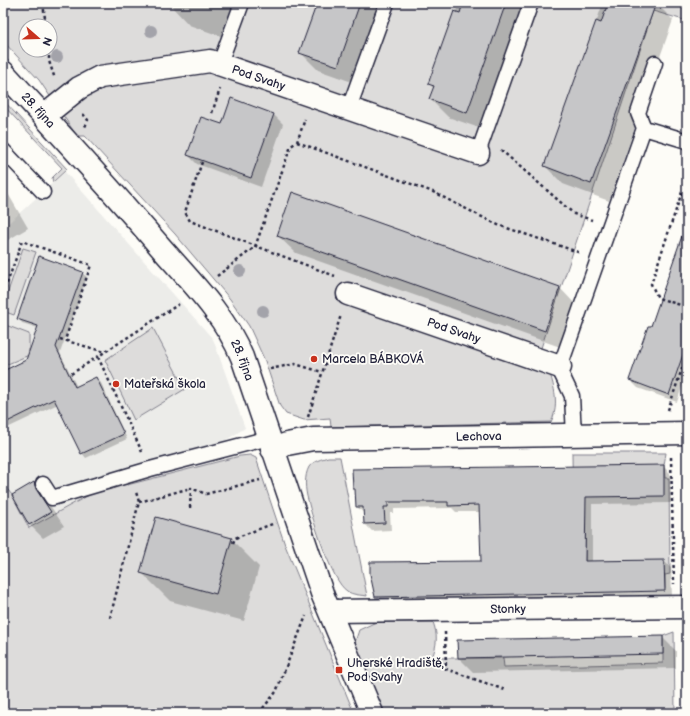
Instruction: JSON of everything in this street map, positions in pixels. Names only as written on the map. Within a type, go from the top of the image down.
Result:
[{"type":"street","name":"Pod Svahy","points":[[44,116],[79,88],[100,77],[201,61],[220,63],[478,153]]},
{"type":"street","name":"28. října","points":[[3,72],[93,170],[197,290],[224,324],[237,345],[326,603],[372,713]]},
{"type":"street","name":"Pod Svahy","points":[[348,294],[560,367]]},
{"type":"street","name":"Lechova","points":[[271,443],[287,444],[313,439],[687,434]]},
{"type":"street","name":"Stonky","points":[[326,603],[687,607]]},
{"type":"lane","points":[[220,63],[242,3]]},
{"type":"lane","points":[[349,108],[387,3]]},
{"type":"lane","points":[[478,153],[531,3]]},
{"type":"lane","points":[[574,436],[572,396],[561,373],[560,367],[644,128],[638,113],[655,63]]},
{"type":"lane","points":[[644,128],[687,142]]},
{"type":"lane","points":[[3,150],[43,192]]},
{"type":"lane","points":[[43,484],[52,498],[150,469],[271,443]]},
{"type":"path","points":[[42,3],[45,18]]},
{"type":"path","points":[[49,58],[59,84]]},
{"type":"path","points":[[71,374],[197,290],[255,247],[291,146],[297,142],[313,96]]},
{"type":"path","points":[[297,142],[433,192],[498,225],[599,258]]},
{"type":"path","points":[[682,192],[651,284],[658,298],[687,307]]},
{"type":"path","points":[[3,295],[22,241],[91,265],[64,340]]},
{"type":"path","points":[[306,422],[348,294]]},
{"type":"path","points":[[60,339],[105,352]]},
{"type":"path","points":[[667,413],[687,354]]},
{"type":"path","points":[[264,371],[294,364],[322,372]]},
{"type":"path","points":[[671,454],[674,587]]},
{"type":"path","points":[[139,502],[191,488],[206,494],[266,478]]},
{"type":"path","points":[[190,508],[191,488]]},
{"type":"path","points":[[234,543],[235,538],[281,521]]},
{"type":"path","points":[[260,713],[276,692],[311,601],[326,603]]},
{"type":"path","points":[[445,628],[446,669],[505,690]]},
{"type":"shaded area","points":[[3,3],[687,3],[687,21],[653,11],[541,348],[555,394],[554,413],[551,422],[331,427],[330,418],[304,420],[286,414],[280,406],[265,361],[249,326],[230,299],[175,234],[85,136],[77,136],[39,80],[19,58],[58,58],[58,18],[18,18],[18,57],[3,41]]},
{"type":"shaded area","points":[[3,100],[67,169],[53,182],[52,178],[62,168],[3,105]]},
{"type":"shaded area","name":"Mateřská škola","points":[[65,172],[213,339],[245,428],[212,449],[152,461],[29,528],[12,495],[3,484],[3,228]]},
{"type":"shaded area","points":[[23,248],[36,252],[14,315],[3,311],[3,306]]},
{"type":"shaded area","points":[[3,324],[29,334],[29,355],[3,366]]},
{"type":"shaded area","points":[[153,328],[185,389],[134,420],[105,360]]},
{"type":"shaded area","points":[[572,453],[666,453],[664,465],[665,478],[669,478],[670,574],[665,575],[665,589],[585,591],[585,522],[573,521]]},
{"type":"shaded area","points":[[250,455],[256,458],[285,545],[354,713],[3,713],[3,484],[12,495],[29,528],[120,478],[127,485],[240,456]]},
{"type":"shaded area","points":[[328,457],[340,457],[367,596],[357,595],[347,591],[335,576],[323,549],[310,509],[306,488],[307,471],[313,463]]},
{"type":"shaded area","points":[[433,622],[436,632],[436,640],[432,658],[503,658],[504,667],[663,663],[663,636],[674,632],[675,713],[401,713],[398,708],[383,713],[356,649],[355,642],[359,630],[374,623]]},
{"type":"building","points":[[317,3],[360,3],[338,66],[299,53]]},
{"type":"building","points":[[463,3],[506,3],[467,113],[429,99],[434,86],[428,84],[454,11],[460,13]]},
{"type":"building","points":[[608,3],[656,3],[591,184],[544,166],[596,21],[601,23]]},
{"type":"building","points":[[231,98],[274,114],[251,178],[187,155],[201,117],[222,124]]},
{"type":"building","points":[[292,192],[560,287],[545,331],[277,236]]},
{"type":"building","points":[[684,230],[687,231],[687,343],[669,395],[629,380],[648,326],[651,326]]},
{"type":"building","points":[[39,256],[83,272],[56,347],[75,387],[96,377],[124,434],[81,454],[54,399],[3,424],[3,371],[26,360],[38,326],[17,319]]},
{"type":"building","points":[[664,465],[664,496],[586,497],[585,561],[664,560],[665,591],[375,597],[370,574],[370,562],[481,561],[479,505],[448,506],[448,502],[388,502],[388,507],[384,507],[385,523],[364,524],[363,507],[356,507],[352,469]]},
{"type":"building","points":[[34,482],[36,489],[51,512],[29,525],[12,495]]},
{"type":"building","points":[[156,517],[232,538],[216,594],[140,573]]},
{"type":"building","points":[[663,636],[663,654],[458,658],[457,640]]},
{"type":"place","name":"Marcela BÁBKOVÁ","points":[[314,359]]},
{"type":"place","name":"Mateřská škola","points":[[116,384]]},
{"type":"place","name":"Uherské Hradiště, Pod Svahy","points":[[339,670]]}]
